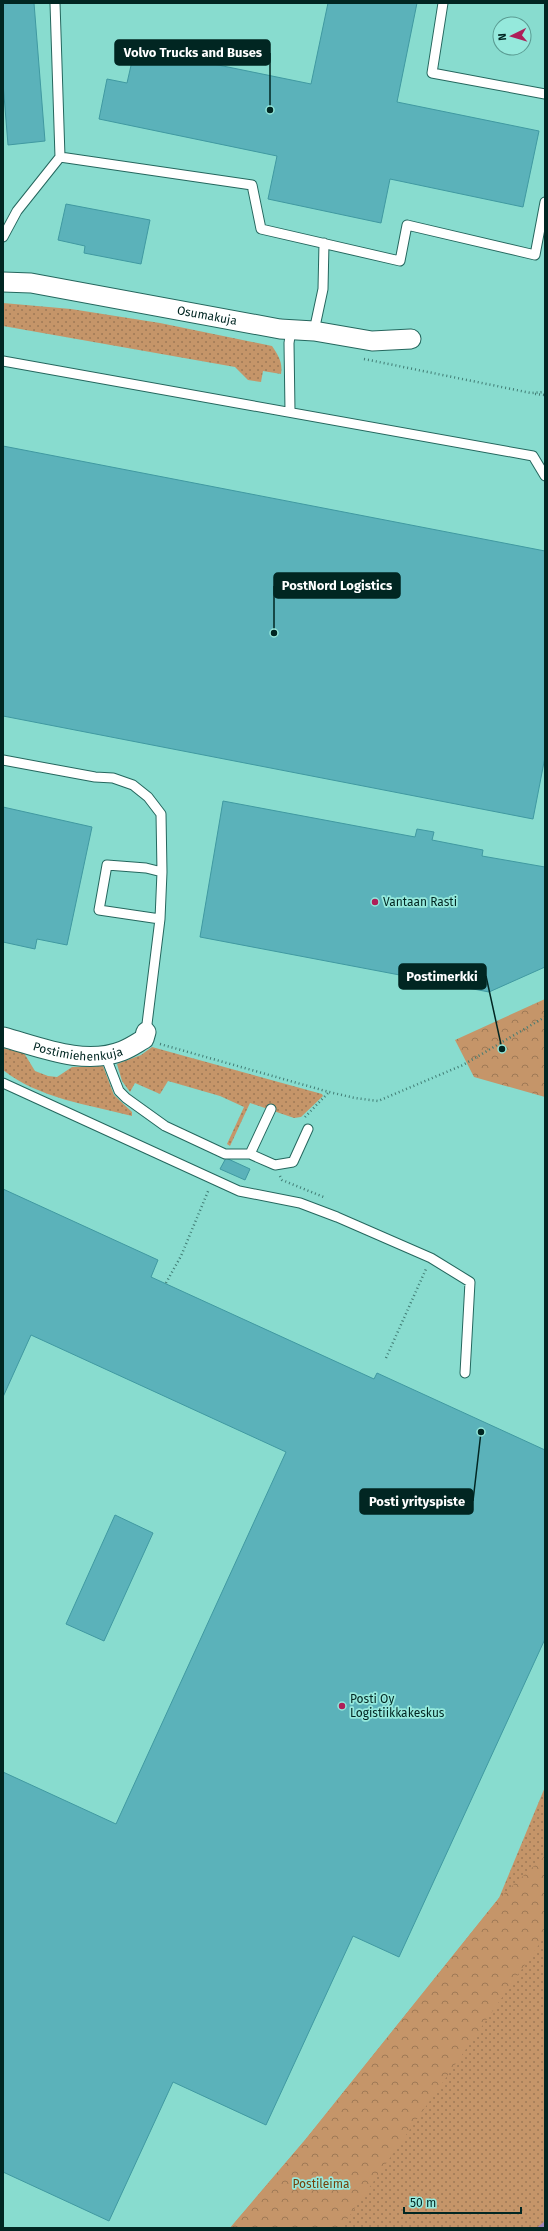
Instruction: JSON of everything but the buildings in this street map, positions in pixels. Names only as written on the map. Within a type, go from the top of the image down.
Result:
[{"type":"street","name":"Osumakuja","points":[[3,282],[31,283],[291,330],[314,331],[372,341],[411,339]]},
{"type":"street","name":"Postimiehenkuja","points":[[3,1037],[81,1057],[105,1055],[122,1051],[146,1028]]},
{"type":"lane","points":[[3,237],[17,211],[60,157],[55,3]]},
{"type":"lane","points":[[443,3],[432,73],[545,94]]},
{"type":"lane","points":[[60,157],[252,185],[261,229],[400,260],[407,225],[535,255],[545,202]]},
{"type":"lane","points":[[314,331],[323,289],[324,243]]},
{"type":"lane","points":[[290,411],[289,343],[291,330]]},
{"type":"lane","points":[[3,361],[290,411],[533,456],[545,476]]},
{"type":"lane","points":[[3,760],[95,778],[113,778],[133,785],[148,796],[161,814],[162,872],[160,919],[146,1028]]},
{"type":"lane","points":[[160,919],[99,910],[107,865],[146,868],[162,872]]},
{"type":"lane","points":[[105,1055],[119,1091],[165,1126],[225,1154],[250,1154],[275,1165],[294,1162],[308,1129]]},
{"type":"lane","points":[[3,1083],[238,1191],[300,1203],[337,1217],[431,1258],[470,1282],[465,1373]]},
{"type":"lane","points":[[250,1154],[271,1109]]},
{"type":"path","points":[[359,358],[545,395]]},
{"type":"path","points":[[530,393],[545,392]]},
{"type":"path","points":[[146,1028],[329,1092],[355,1098],[378,1100],[463,1065],[545,1017]]},
{"type":"path","points":[[308,1129],[305,1118],[329,1092]]},
{"type":"path","points":[[166,1283],[181,1256],[209,1190]]},
{"type":"green space","points":[[3,303],[71,309],[160,323],[272,346],[281,362],[281,374],[263,371],[261,382],[248,380],[235,367],[3,326]]},
{"type":"green space","points":[[545,999],[545,1097],[474,1077],[455,1040]]},
{"type":"green space","points":[[152,1047],[322,1094],[323,1096],[301,1117],[294,1118],[250,1103],[230,1146],[227,1144],[244,1107],[220,1096],[168,1081],[160,1094],[135,1083],[130,1092],[122,1081],[117,1064],[141,1055]]},
{"type":"green space","points":[[3,1048],[24,1053],[35,1071],[48,1076],[57,1077],[72,1067],[103,1066],[114,1095],[132,1112],[132,1116],[48,1094],[17,1080],[3,1070]]},
{"type":"green space","points":[[545,1787],[545,2228],[230,2228],[305,2140],[499,1898]]},
{"type":"green space","name":"Postileima","points":[[545,1856],[545,1936],[341,2228],[230,2228],[305,2140],[499,1898]]},
{"type":"waterway","points":[[540,2228],[545,2224]]},
{"type":"place","name":"Volvo Trucks and Buses","points":[[270,110]]},
{"type":"place","name":"PostNord Logistics","points":[[274,633]]},
{"type":"place","name":"Vantaan Rasti","points":[[375,902]]},
{"type":"place","name":"Postimerkki","points":[[502,1049]]},
{"type":"place","name":"Posti yrityspiste","points":[[481,1432]]},
{"type":"place","name":"Posti Oy Logistiikkakeskus","points":[[342,1706]]}]
